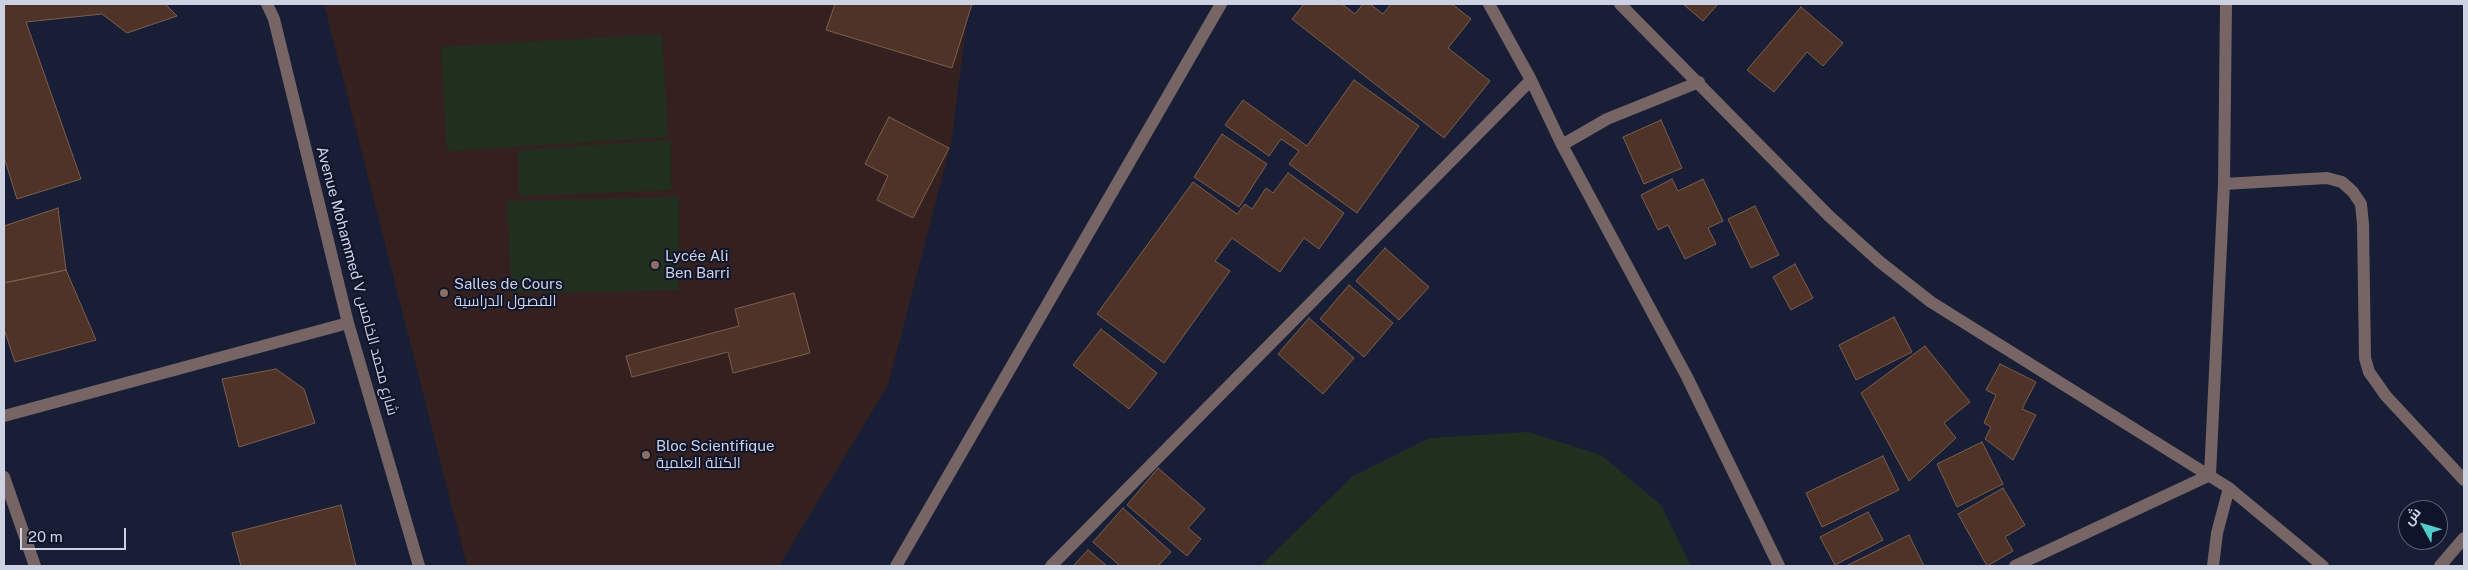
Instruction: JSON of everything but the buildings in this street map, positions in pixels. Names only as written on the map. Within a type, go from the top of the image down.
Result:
[{"type":"street","name":"Avenue Mohammed V شارع محمد الخامس","points":[[267,4],[274,19],[348,323],[419,566]]},
{"type":"street","points":[[896,566],[1221,4]]},
{"type":"street","points":[[1489,4],[1531,80],[1562,145],[1687,377],[1779,566]]},
{"type":"street","points":[[1620,4],[1829,216],[1880,262],[1931,302],[2229,488],[2323,566]]},
{"type":"street","points":[[2210,475],[2224,184],[2226,4]]},
{"type":"street","points":[[1051,566],[1531,80]]},
{"type":"street","points":[[1562,145],[1607,119],[1699,82]]},
{"type":"street","points":[[2224,184],[2327,178],[2342,182],[2353,192],[2361,204],[2363,224],[2365,358],[2369,372],[2386,396],[2464,480]]},
{"type":"street","points":[[4,416],[348,323]]},
{"type":"street","points":[[2015,566],[2210,475]]},
{"type":"street","points":[[4,476],[35,566]]},
{"type":"street","points":[[2213,566],[2217,534],[2229,488]]},
{"type":"street","points":[[2440,566],[2464,538]]},
{"type":"shaded area","name":"Lycée Ali Ben Barri","points":[[324,4],[969,4],[951,144],[888,385],[779,566],[467,566]]},
{"type":"green space","points":[[662,34],[668,137],[447,151],[441,47]]},
{"type":"green space","points":[[671,140],[671,190],[519,196],[519,150]]},
{"type":"green space","points":[[679,197],[679,290],[512,293],[507,201]]},
{"type":"green space","points":[[1529,432],[1601,455],[1661,505],[1691,566],[1260,566],[1352,477],[1430,438]]},
{"type":"place","name":"Lycée Ali Ben Barri","points":[[655,265]]},
{"type":"place","name":"Salles de Cours الفصول الدراسية","points":[[444,293]]},
{"type":"place","name":"Bloc Scientifique الكتلة العلمية","points":[[646,455]]}]
